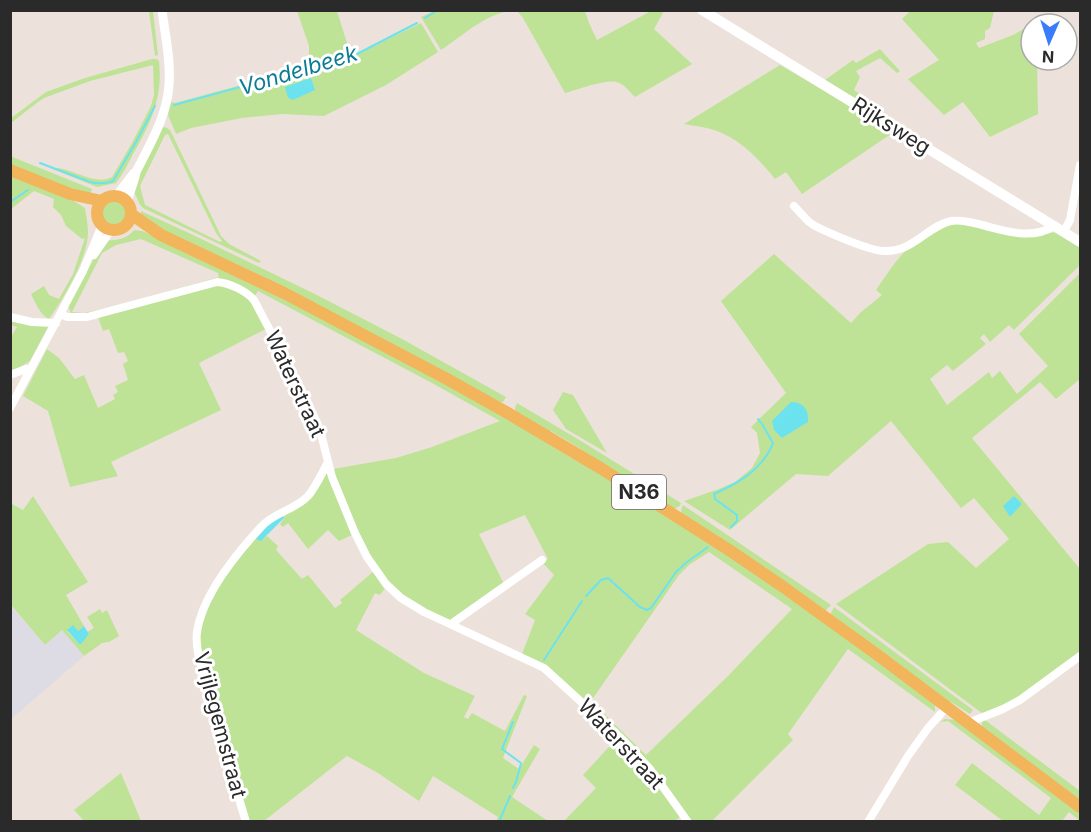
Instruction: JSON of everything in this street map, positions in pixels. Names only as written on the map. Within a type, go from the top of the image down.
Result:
[{"type":"main road","name":"Rijksweg","points":[[702,10],[1080,242]]},
{"type":"main road","points":[[10,170],[99,206]]},
{"type":"main road","points":[[111,196],[125,204],[130,219],[112,228],[98,219],[99,206],[111,196]]},
{"type":"main road","name":"N36","points":[[125,204],[161,235]]},
{"type":"main road","name":"N36","points":[[112,228],[133,227],[161,235],[232,268],[447,379],[562,445],[737,556],[830,621],[1080,807]]},
{"type":"street","points":[[125,204],[131,176],[136,172],[156,133],[165,108],[168,91],[168,60],[162,10]]},
{"type":"street","points":[[794,206],[809,222],[820,228],[884,252],[910,245],[950,221],[969,222],[1006,232],[1025,234],[1059,229],[1070,220],[1080,165]]},
{"type":"street","points":[[10,408],[83,271],[112,228]]},
{"type":"street","name":"Waterstraat","points":[[61,314],[67,317],[87,317],[217,282],[225,283],[249,294],[306,399],[320,430],[328,462],[355,533],[367,557],[386,584],[401,598],[424,612],[544,668],[622,739],[650,769],[688,822]]},
{"type":"street","points":[[10,317],[32,322],[56,323]]},
{"type":"street","points":[[10,375],[26,369],[30,370]]},
{"type":"street","name":"Vrijlegemstraat","points":[[246,822],[202,669],[197,634],[200,618],[216,586],[262,525],[307,497],[328,462]]},
{"type":"street","points":[[451,624],[542,560]]},
{"type":"street","points":[[970,724],[1020,700],[1080,656]]},
{"type":"street","points":[[868,822],[908,756],[947,707]]},
{"type":"shaded area","points":[[10,605],[44,644],[62,630],[84,656],[11,719]]},
{"type":"green space","points":[[149,11],[153,11],[158,55],[155,56]]},
{"type":"green space","points":[[297,11],[337,11],[351,56],[421,23],[438,52],[386,85],[324,116],[282,114],[242,118],[191,128],[176,134],[168,115],[171,102],[175,103],[311,66],[309,46]]},
{"type":"green space","points":[[434,11],[511,11],[493,16],[475,26],[441,50],[421,17]]},
{"type":"green space","points":[[517,11],[585,11],[597,40],[651,11],[664,11],[654,29],[692,64],[635,97],[621,84],[611,81],[565,93]]},
{"type":"green space","points":[[910,11],[994,11],[990,28],[985,31],[985,39],[976,43],[979,48],[1019,32],[1019,72],[1037,72],[1038,114],[990,137],[963,102],[944,115],[908,79],[939,60],[902,19]]},
{"type":"green space","points":[[880,49],[900,71],[897,73],[880,58],[856,71],[860,77],[854,90],[868,100],[865,106],[825,80],[853,60],[856,63]]},
{"type":"green space","points":[[152,59],[159,61],[160,74],[154,110],[145,132],[116,183],[97,187],[50,168],[66,170],[97,180],[112,177],[151,106],[154,95],[153,65],[90,81],[44,98],[11,123],[11,118],[46,92]]},
{"type":"green space","points":[[780,65],[894,132],[802,194],[786,172],[775,179],[756,157],[734,139],[713,130],[684,124]]},
{"type":"green space","points":[[165,127],[170,130],[221,236],[229,244],[261,261],[259,263],[141,206],[133,192],[137,177],[161,128]],"holes":[[[168,134],[222,241],[145,205],[140,186],[165,135]]]},
{"type":"green space","points":[[10,156],[92,189],[90,196],[11,166]]},
{"type":"green space","points":[[11,174],[72,200],[85,208],[88,232],[84,254],[68,289],[49,319],[40,311],[31,294],[44,286],[49,295],[59,299],[73,274],[85,238],[82,239],[66,226],[61,215],[53,207],[54,199],[34,191],[11,209]]},
{"type":"green space","points":[[114,200],[123,204],[127,213],[123,222],[114,226],[105,222],[101,213],[105,204]]},
{"type":"green space","points":[[141,211],[315,294],[506,397],[503,402],[498,402],[153,227],[141,217]]},
{"type":"green space","points":[[953,223],[1034,236],[1056,232],[1076,243],[1080,248],[1078,267],[1014,330],[1009,325],[990,342],[984,334],[980,338],[986,344],[953,371],[947,365],[930,379],[947,405],[989,372],[992,378],[1000,371],[1017,394],[1048,366],[1019,334],[1080,273],[1080,379],[1056,399],[1040,382],[972,438],[1080,569],[1080,653],[1012,701],[984,714],[836,604],[928,544],[948,542],[976,568],[1009,539],[974,498],[961,508],[891,421],[828,476],[796,474],[730,530],[684,501],[735,482],[752,468],[760,453],[757,433],[751,427],[786,393],[721,301],[774,254],[851,323],[882,295],[876,290],[903,253],[923,238]]},
{"type":"green space","points":[[134,230],[168,242],[226,269],[465,393],[573,459],[579,459],[797,602],[931,700],[935,706],[935,712],[848,649],[788,734],[793,740],[714,821],[690,821],[646,763],[545,666],[522,654],[535,620],[525,614],[554,575],[543,563],[548,559],[525,515],[479,534],[504,584],[450,621],[420,608],[388,583],[360,539],[333,469],[396,458],[500,421],[258,291],[255,296],[234,283],[220,279],[85,315],[72,315],[68,306],[97,253],[108,240],[122,238]],"holes":[[[141,239],[218,273],[219,277],[111,307],[84,313],[72,312],[102,253],[116,245]],[[709,552],[792,609],[728,676],[646,755],[591,701],[679,575],[689,565]]]},
{"type":"green space","points":[[218,284],[243,295],[257,312],[266,329],[199,363],[221,410],[111,462],[118,476],[70,487],[48,411],[23,396],[47,349],[59,358],[75,379],[84,375],[98,408],[115,399],[113,395],[118,392],[115,386],[128,380],[123,364],[128,361],[124,352],[118,353],[109,329],[103,331],[98,317]]},
{"type":"green space","points":[[11,321],[48,324],[48,327],[30,361],[11,372],[11,337],[17,327],[11,325]]},
{"type":"green space","points":[[563,392],[573,395],[607,453],[566,429],[553,410]]},
{"type":"green space","points":[[517,403],[681,503],[680,506],[674,509],[584,454],[581,449],[551,431],[546,431],[516,412]]},
{"type":"green space","points":[[324,474],[329,476],[352,535],[339,541],[328,530],[308,549],[288,523],[283,527],[280,524],[285,517],[282,516],[261,541],[267,536],[278,546],[276,550],[302,579],[308,575],[335,608],[342,603],[340,600],[374,571],[385,588],[380,595],[375,593],[356,630],[424,673],[475,696],[464,717],[468,719],[472,713],[505,731],[524,695],[527,696],[503,758],[519,769],[534,745],[540,749],[512,797],[548,821],[496,821],[498,817],[433,776],[419,801],[378,773],[347,756],[264,821],[249,822],[224,741],[200,648],[202,620],[222,579],[264,526],[303,503]]},
{"type":"green space","points":[[33,496],[88,582],[66,595],[84,626],[78,631],[67,631],[79,644],[89,634],[87,632],[94,628],[87,617],[100,609],[102,613],[107,610],[119,636],[102,643],[84,656],[62,630],[45,645],[11,605],[10,503],[23,510]]},
{"type":"green space","points":[[683,505],[831,605],[826,610],[822,610],[682,515]]},
{"type":"green space","points":[[834,607],[973,710],[970,714],[951,702],[948,703],[831,617]]},
{"type":"green space","points":[[945,719],[957,720],[1075,808],[1080,815],[1080,821],[1069,812],[1062,821],[1003,821],[955,785],[972,763],[1039,815],[1051,798],[948,721],[940,722]]},
{"type":"green space","points":[[985,720],[1080,791],[1080,803],[982,728],[982,721]]},
{"type":"green space","points":[[618,737],[635,755],[681,816],[675,821],[563,822],[596,788],[583,775]]},
{"type":"green space","points":[[121,773],[141,821],[84,821],[74,810]]},
{"type":"water","points":[[311,78],[315,90],[293,100],[288,98],[285,87]]},
{"type":"water","points":[[791,402],[799,403],[805,408],[808,422],[782,438],[774,430],[772,421]]},
{"type":"water","points":[[1014,496],[1022,504],[1010,517],[1003,506]]},
{"type":"water","points":[[282,516],[285,517],[261,541],[256,539],[269,524]]},
{"type":"water","points":[[73,625],[78,631],[84,626],[89,634],[81,644],[67,630]]},
{"type":"waterway","name":"Vondelbeek","points":[[425,18],[438,10]]},
{"type":"waterway","name":"Vondelbeek","points":[[174,105],[351,57],[417,23]]},
{"type":"waterway","name":"Vondelbeek","points":[[40,163],[90,182],[113,181],[155,106]]},
{"type":"waterway","name":"Vondelbeek","points":[[10,202],[28,190]]},
{"type":"waterway","points":[[731,527],[737,521],[737,515],[715,499],[714,494],[757,468],[769,452],[773,443],[758,419]]},
{"type":"waterway","points":[[586,596],[601,580],[608,578],[640,607],[647,610],[651,608],[676,572],[708,547]]},
{"type":"waterway","points":[[544,660],[582,601]]},
{"type":"waterway","points":[[513,722],[502,749],[521,763],[513,788]]},
{"type":"waterway","points":[[499,822],[510,796]]}]
